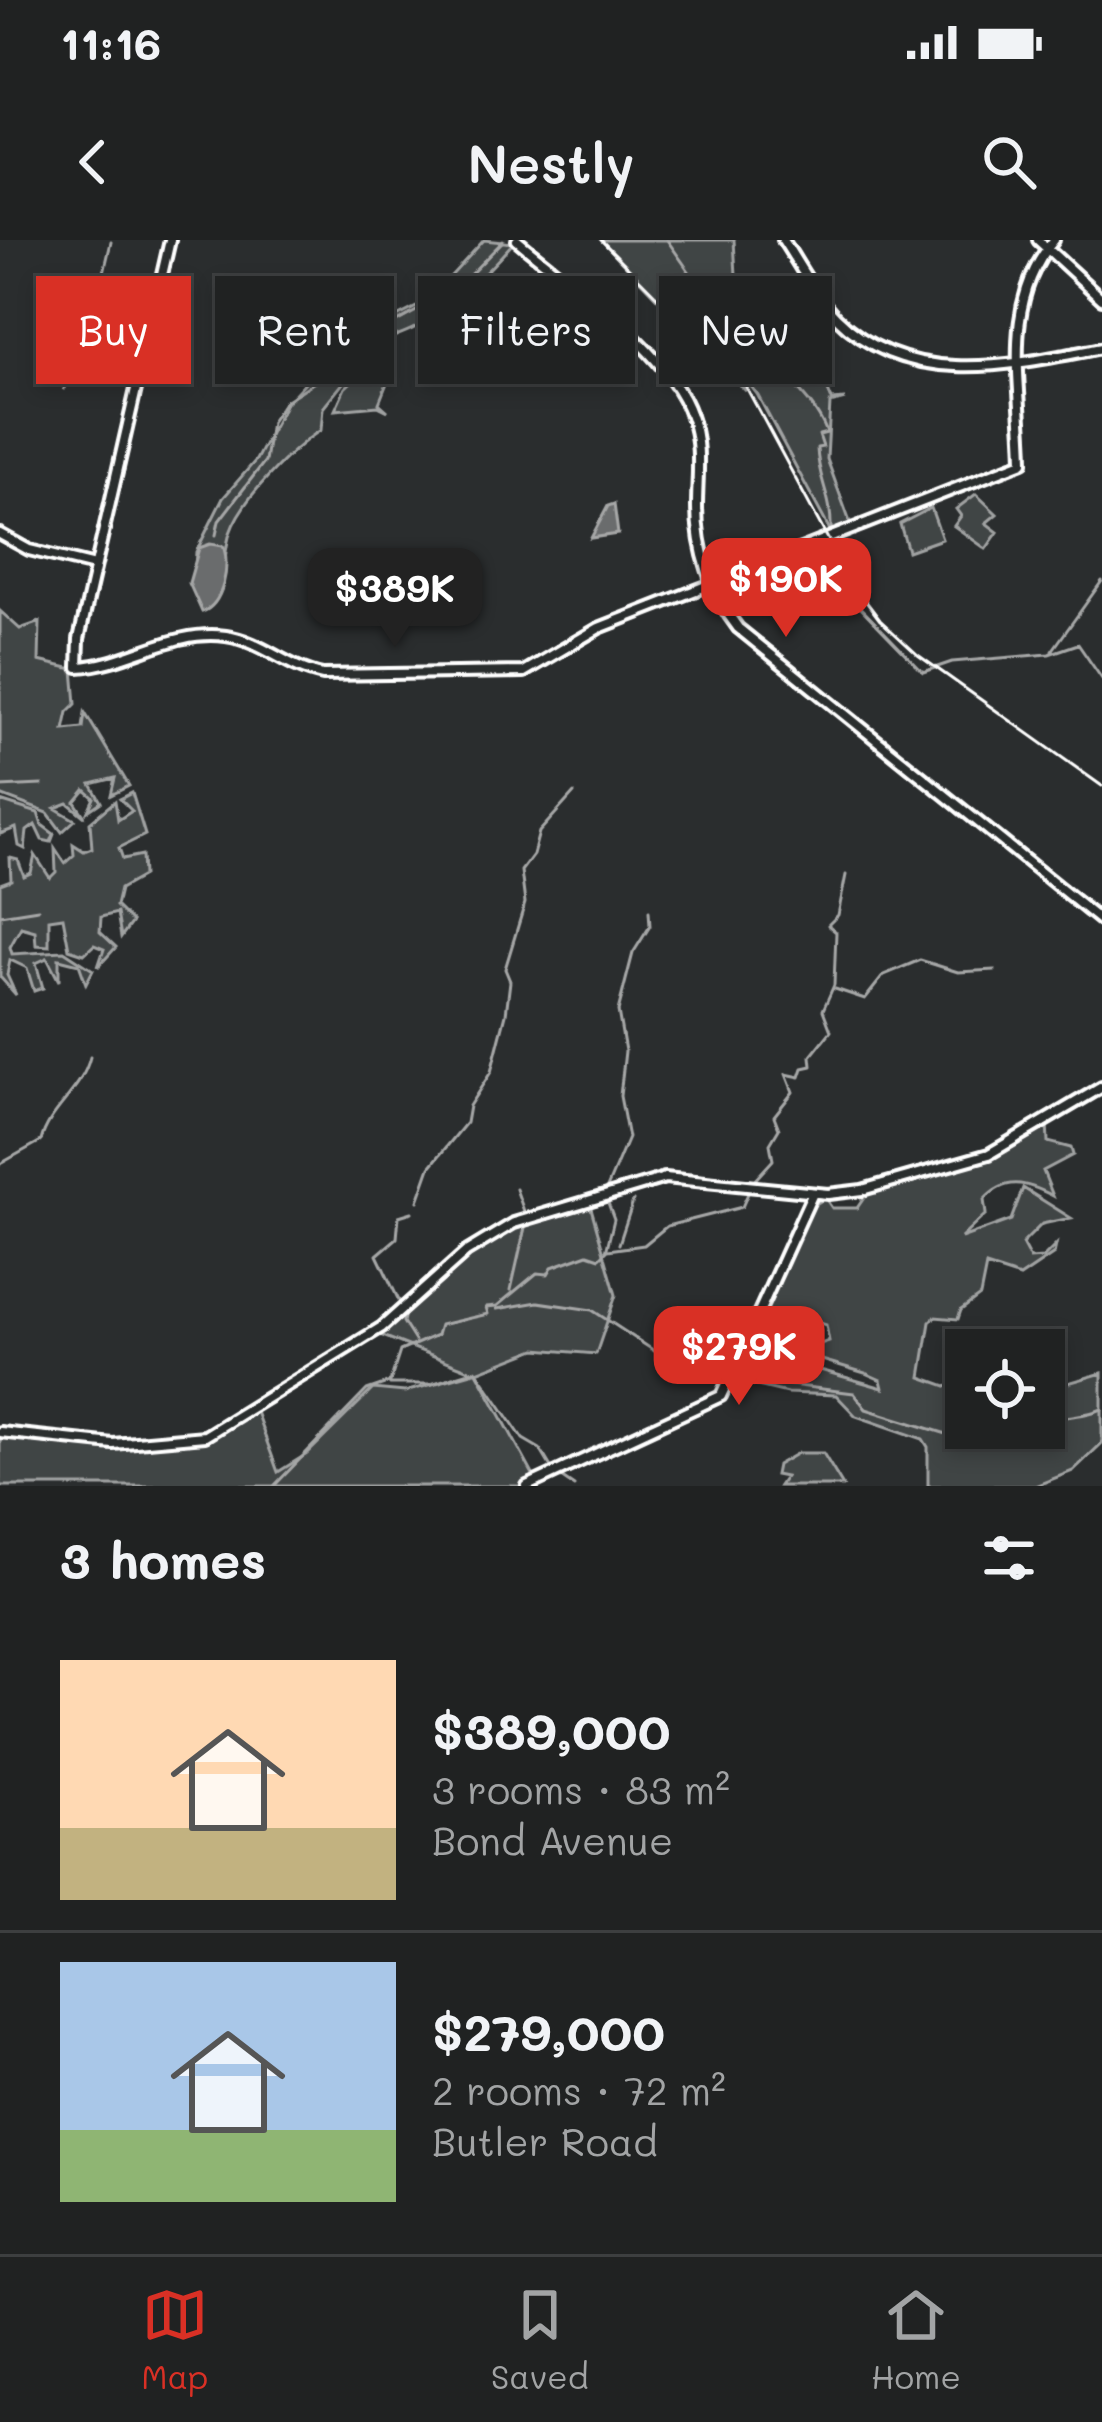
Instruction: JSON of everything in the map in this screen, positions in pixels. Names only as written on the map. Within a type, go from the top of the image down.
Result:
[{"type":"main road","points":[[170,240],[95,566],[78,667],[176,637],[210,635],[253,643],[296,668],[322,675],[519,673],[599,628],[815,548],[869,520],[1023,462],[1022,296],[1051,244]]},
{"type":"main road","points":[[517,240],[658,362],[681,393],[696,434],[698,522],[713,587],[746,637],[1102,922]]},
{"type":"main road","points":[[783,240],[832,313],[872,345],[937,366],[1019,363],[1102,348]]},
{"type":"main road","points":[[1038,240],[1051,244],[1102,298]]},
{"type":"main road","points":[[0,534],[26,549],[95,566]]},
{"type":"main road","points":[[0,1432],[105,1444],[200,1437],[382,1327],[466,1252],[514,1222],[665,1178],[813,1193],[862,1190],[980,1157],[1102,1087]]},
{"type":"main road","points":[[526,1486],[724,1392],[813,1193]]},
{"type":"shaded area","points":[[484,240],[513,243],[482,276],[451,276]]},
{"type":"shaded area","points":[[601,240],[734,240],[736,276],[659,276],[659,300]]},
{"type":"shaded area","points":[[418,306],[418,326],[394,336],[394,318]]},
{"type":"shaded area","points":[[304,384],[342,384],[323,408],[321,430],[282,462],[236,520],[215,586],[195,571],[196,552],[223,498],[256,460],[286,403]]},
{"type":"shaded area","points":[[387,384],[379,403],[388,411],[378,406],[335,410],[345,388]]},
{"type":"shaded area","points":[[739,384],[825,384],[832,400],[845,399],[830,403],[827,459],[851,525],[833,536],[757,394],[750,385],[745,390]]},
{"type":"shaded area","points":[[976,494],[997,514],[986,523],[998,532],[986,549],[954,526],[961,516],[956,509]]},
{"type":"shaded area","points":[[614,504],[618,534],[591,538],[608,506]]},
{"type":"shaded area","points":[[931,508],[942,539],[908,551],[900,524]]},
{"type":"shaded area","points":[[223,546],[225,573],[220,593],[202,612],[189,583],[199,548]]},
{"type":"shaded area","points":[[0,611],[20,629],[40,622],[39,661],[73,669],[76,704],[68,712],[64,730],[83,728],[85,713],[129,786],[111,795],[115,778],[91,784],[101,802],[88,811],[94,798],[85,790],[75,802],[85,817],[68,803],[55,808],[75,820],[62,832],[48,813],[0,795]]},
{"type":"shaded area","points":[[132,793],[145,835],[119,848],[123,859],[142,855],[143,876],[120,889],[116,906],[132,922],[121,937],[117,913],[101,917],[100,932],[116,947],[98,967],[104,949],[94,945],[84,954],[69,949],[63,917],[49,919],[49,946],[36,945],[35,931],[21,927],[10,947],[12,954],[64,951],[93,970],[86,984],[79,964],[59,959],[59,981],[47,958],[36,963],[43,988],[34,991],[27,968],[10,960],[7,975],[16,995],[0,977],[0,884],[11,880],[10,858],[18,860],[24,876],[31,873],[35,855],[50,878],[56,872],[55,848],[65,863],[74,855],[73,844],[84,851],[92,848],[90,822],[115,801],[118,820],[132,811],[120,799]]},
{"type":"shaded area","points":[[0,801],[38,813],[42,825],[54,834],[51,842],[42,840],[35,825],[27,831],[25,849],[19,846],[16,828],[0,834]]},
{"type":"shaded area","points":[[1047,1122],[1048,1142],[1071,1148],[1073,1155],[1043,1171],[1053,1196],[1025,1185],[1000,1187],[984,1200],[986,1214],[961,1238],[1011,1220],[1023,1188],[1071,1218],[1042,1224],[1022,1244],[1030,1259],[1043,1258],[1056,1245],[1054,1254],[1020,1277],[986,1266],[980,1296],[961,1310],[958,1319],[935,1317],[930,1322],[921,1377],[945,1386],[945,1449],[1065,1449],[1065,1384],[1102,1373],[1102,1443],[1073,1471],[1035,1486],[928,1486],[928,1447],[923,1439],[856,1416],[836,1395],[787,1393],[736,1381],[747,1349],[883,1388],[881,1380],[865,1373],[752,1339],[756,1329],[812,1347],[829,1341],[826,1325],[792,1314],[784,1331],[758,1322],[808,1209],[825,1198],[832,1208],[857,1208],[866,1195],[995,1155]]},
{"type":"shaded area","points":[[589,1201],[616,1295],[596,1354],[536,1349],[477,1372],[536,1480],[523,1486],[0,1486],[0,1433],[112,1445],[192,1439],[255,1409],[278,1472],[307,1454],[373,1389],[405,1392],[475,1372],[375,1333],[496,1233]]},
{"type":"shaded area","points":[[798,1453],[823,1453],[843,1486],[779,1486],[785,1477],[775,1475],[777,1465]]},
{"type":"waterway","points":[[667,240],[698,284],[695,299],[714,313],[730,313],[731,303],[747,311],[755,329],[768,333],[775,355],[771,361],[822,422],[827,433],[819,435],[823,447],[817,448],[831,535]]},
{"type":"waterway","points":[[216,535],[219,521],[265,461],[271,422],[285,401],[327,374],[367,338],[455,290],[503,241]]},
{"type":"waterway","points":[[103,276],[111,242]]},
{"type":"waterway","points":[[64,389],[66,384]]},
{"type":"waterway","points":[[831,548],[854,601],[923,672],[952,662],[1049,654],[1078,644],[1102,679]]},
{"type":"waterway","points":[[1052,651],[1102,581]]},
{"type":"waterway","points":[[0,787],[42,785]]},
{"type":"waterway","points":[[418,1201],[430,1167],[466,1123],[469,1106],[491,1072],[506,1014],[510,981],[505,969],[525,903],[521,871],[533,855],[539,832],[574,793]]},
{"type":"waterway","points":[[752,1183],[773,1160],[770,1144],[779,1129],[774,1116],[793,1092],[786,1074],[800,1077],[803,1068],[812,1066],[811,1056],[831,1031],[823,1010],[834,985],[836,932],[828,925],[838,915],[846,875]]},
{"type":"waterway","points":[[0,915],[38,909]]},
{"type":"waterway","points":[[606,1190],[628,1138],[620,1096],[625,1051],[618,1011],[633,953],[650,926],[649,911]]},
{"type":"waterway","points":[[835,989],[865,999],[884,975],[920,960],[958,972],[995,970]]},
{"type":"waterway","points":[[0,1164],[41,1141],[90,1057]]},
{"type":"waterway","points":[[516,1189],[525,1214]]},
{"type":"waterway","points":[[274,1486],[367,1390],[390,1382],[400,1351],[437,1335],[440,1325],[488,1314],[486,1307],[497,1306],[537,1273],[548,1274],[552,1267],[588,1254],[600,1258],[608,1250],[644,1245],[667,1226],[742,1207],[749,1191]]},
{"type":"waterway","points":[[606,1252],[614,1219],[607,1200]]},
{"type":"waterway","points":[[619,1244],[633,1201]]},
{"type":"waterway","points":[[402,1307],[377,1255],[397,1238],[399,1216],[412,1212]]},
{"type":"waterway","points":[[511,1290],[526,1223]]},
{"type":"waterway","points":[[497,1309],[538,1302],[592,1310],[662,1356],[727,1377]]},
{"type":"waterway","points":[[405,1313],[403,1322],[415,1341]]},
{"type":"waterway","points":[[390,1384],[431,1384],[476,1370],[523,1439],[540,1449],[552,1469]]},
{"type":"waterway","points":[[735,1378],[854,1393],[866,1409],[945,1433]]},
{"type":"waterway","points":[[1065,1418],[1102,1409]]},
{"type":"waterway","points":[[558,1475],[574,1486]]},
{"type":"railway","points":[[601,240],[745,385],[850,580],[880,620],[918,655],[1102,786]]}]
